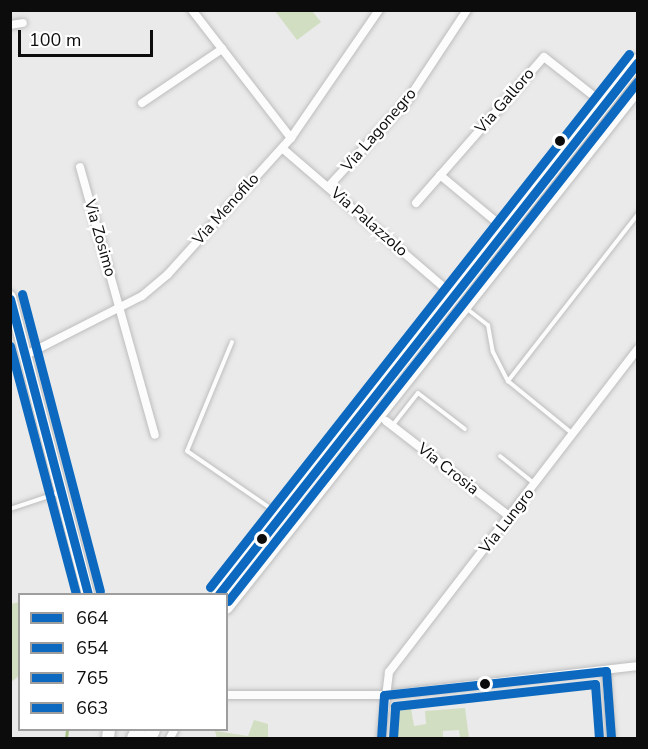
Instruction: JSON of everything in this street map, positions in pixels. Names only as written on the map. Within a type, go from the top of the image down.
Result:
[{"type":"main road","points":[[228,604],[460,301],[506,230],[638,61]]},
{"type":"main road","points":[[220,593],[281,516],[591,147],[638,87]]},
{"type":"main road","points":[[10,297],[88,593]]},
{"type":"street","points":[[192,10],[291,138]]},
{"type":"street","name":"Via Menofilo","points":[[26,355],[121,308],[168,274],[291,138],[379,10]]},
{"type":"street","name":"Via Lagonegro","points":[[328,187],[407,101],[467,10]]},
{"type":"street","points":[[10,26],[23,23]]},
{"type":"street","points":[[142,103],[222,49]]},
{"type":"street","name":"Via Galloro","points":[[416,203],[544,57],[604,104]]},
{"type":"street","points":[[591,147],[638,98]]},
{"type":"street","name":"Via Palazzolo","points":[[282,148],[460,301]]},
{"type":"street","name":"Via Zosimo","points":[[80,167],[121,308],[154,435]]},
{"type":"street","points":[[440,175],[506,230]]},
{"type":"street","name":"Via Lungro","points":[[381,738],[384,695],[389,672],[535,485],[637,349]]},
{"type":"street","name":"Via Crosia","points":[[389,424],[510,517]]},
{"type":"street","points":[[228,695],[384,695],[638,666]]},
{"type":"street","points":[[606,670],[611,738]]},
{"type":"lane","points":[[508,381],[638,214]]},
{"type":"lane","points":[[460,301],[488,325],[493,352],[508,381],[573,435]]},
{"type":"lane","points":[[232,342],[187,451],[281,516]]},
{"type":"lane","points":[[389,424],[418,393],[465,429]]},
{"type":"lane","points":[[500,456],[535,485]]},
{"type":"lane","points":[[10,509],[61,491]]},
{"type":"green space","points":[[275,11],[312,11],[321,22],[297,40]]},
{"type":"green space","points":[[18,602],[18,677],[11,682],[11,604]]},
{"type":"green space","points":[[410,703],[414,726],[426,724],[425,711],[465,708],[469,738],[460,738],[459,730],[443,731],[443,738],[390,738],[392,717]]},
{"type":"green space","points":[[254,720],[268,724],[268,738],[217,738],[215,731],[248,736]]},
{"type":"waterway","points":[[66,738],[67,731]]},
{"type":"transit line","name":"765","points":[[210,587],[629,54]]},
{"type":"transit line","name":"664","points":[[220,593],[638,62]]},
{"type":"transit line","name":"654","points":[[228,601],[638,81]]},
{"type":"transit line","name":"765","points":[[22,294],[100,591]]},
{"type":"transit line","name":"663","points":[[10,299],[88,593]]},
{"type":"transit line","name":"654","points":[[10,346],[76,593]]},
{"type":"transit line","name":"663","points":[[381,738],[384,695],[606,671],[611,738]]},
{"type":"transit line","name":"654","points":[[393,738],[395,706],[595,684],[599,738]]}]
